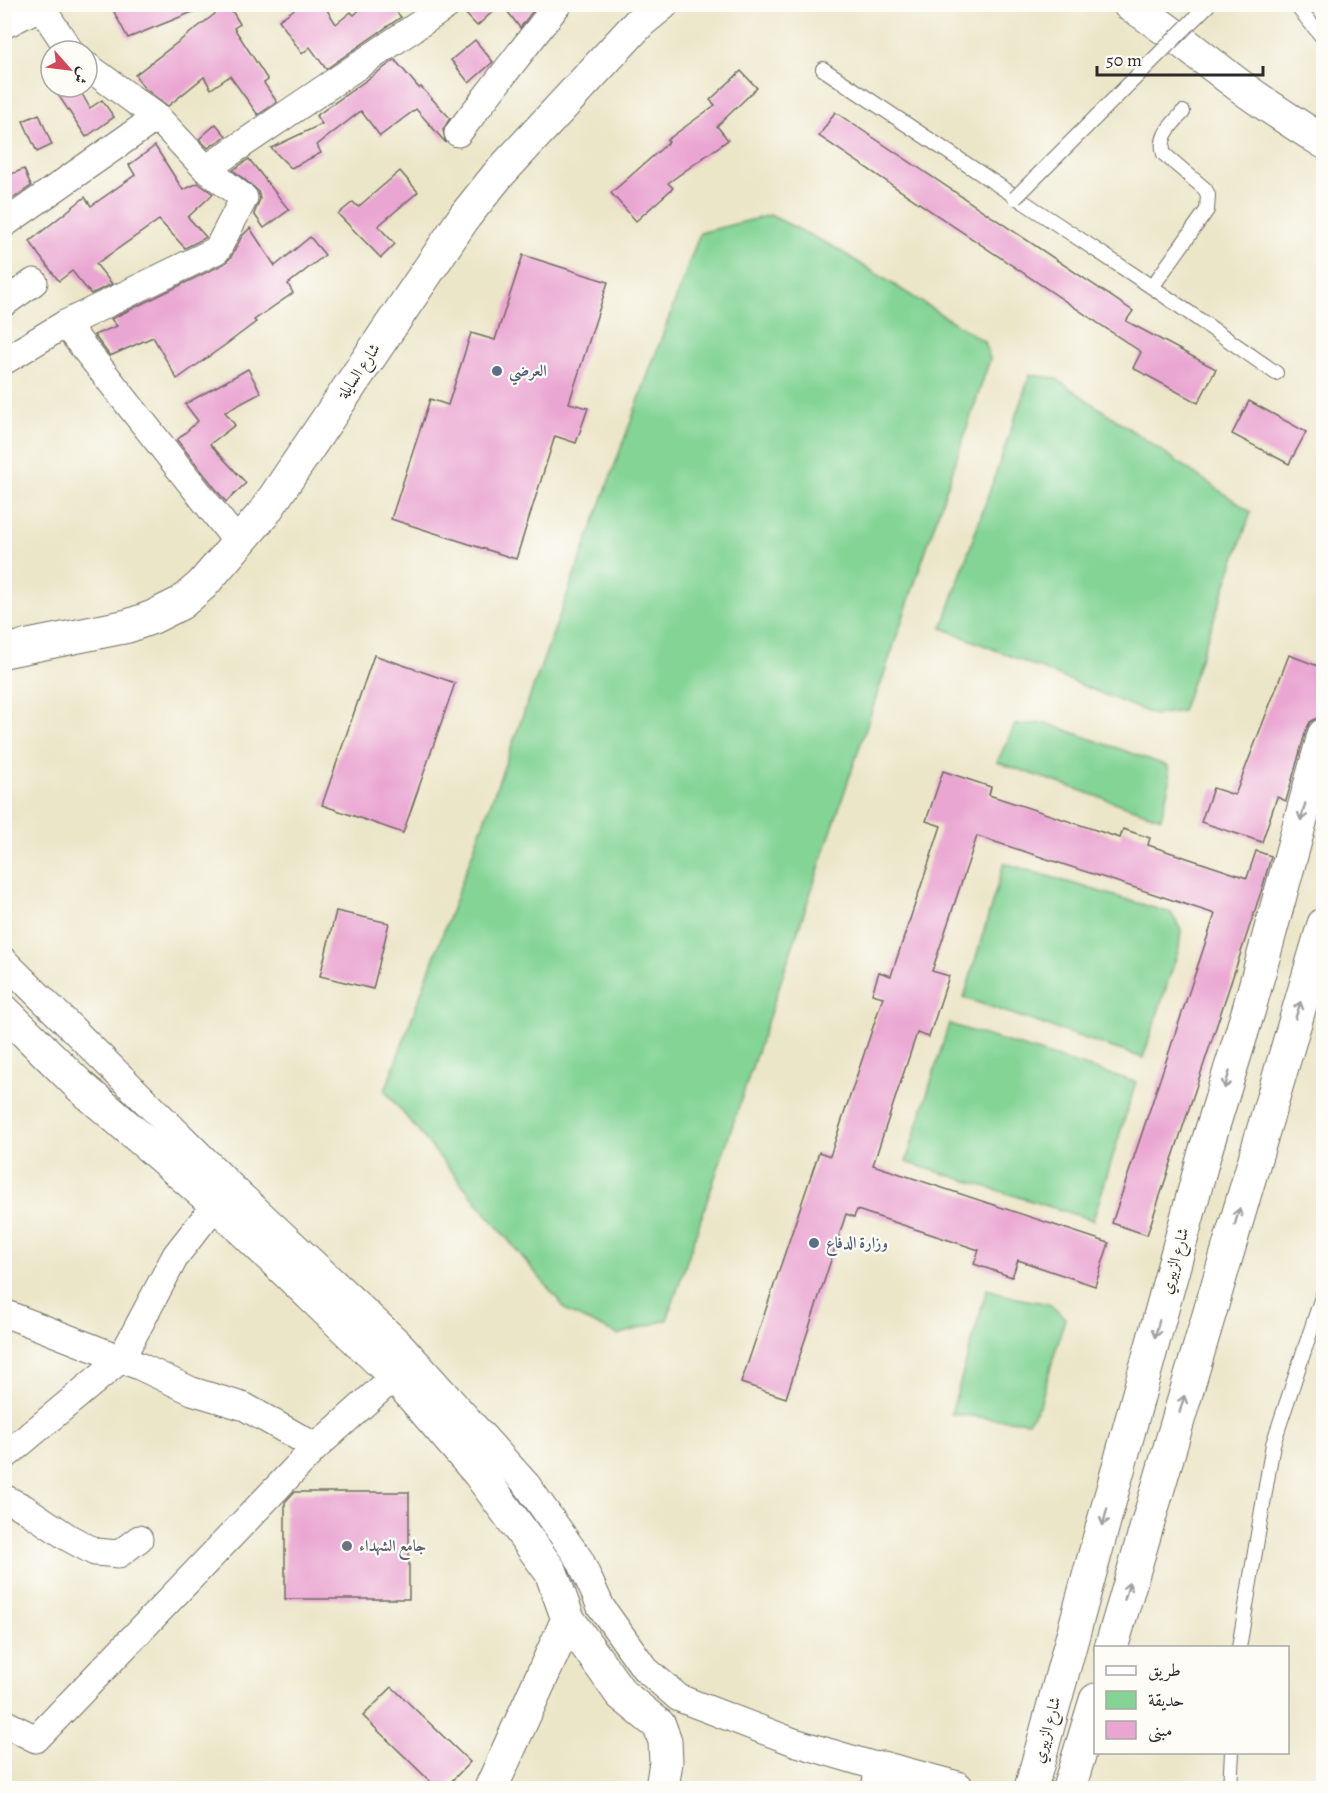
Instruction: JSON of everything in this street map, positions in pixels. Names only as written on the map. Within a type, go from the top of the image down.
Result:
[{"type":"main road","name":"شارع السايلة","points":[[4,651],[128,626],[181,603],[195,591],[239,544],[264,513],[496,176],[640,22],[662,4]]},
{"type":"main road","points":[[1129,4],[1180,38],[1218,70],[1275,111],[1323,142]]},
{"type":"main road","name":"شارع الزبيري","points":[[1031,1788],[1205,1152],[1249,1009],[1323,735]]},
{"type":"main road","points":[[1111,1646],[1323,924]]},
{"type":"main road","points":[[1249,1009],[1251,1044],[1257,1053],[1276,1053],[1287,1045]]},
{"type":"main road","points":[[4,1011],[80,1086],[216,1204],[395,1376],[479,1473],[551,1572],[568,1619],[621,1694],[659,1725],[665,1741],[666,1762],[662,1788]]},
{"type":"main road","points":[[491,1788],[568,1619]]},
{"type":"main road","points":[[1070,1788],[1094,1704]]},
{"type":"main road","points":[[880,1778],[957,1788]]},
{"type":"street","points":[[206,169],[449,4]]},
{"type":"street","points":[[458,133],[558,4]]},
{"type":"street","points":[[4,25],[41,5],[62,39]]},
{"type":"street","points":[[4,361],[65,324],[217,250],[244,198],[206,169],[157,117],[99,75]]},
{"type":"street","points":[[4,224],[157,117]]},
{"type":"street","points":[[4,303],[33,282]]},
{"type":"street","points":[[65,324],[239,544]]},
{"type":"street","points":[[4,961],[233,1188],[417,1363],[527,1485],[580,1560],[602,1607],[645,1669],[679,1698],[880,1778]]},
{"type":"street","points":[[4,1457],[121,1359],[176,1255],[216,1204]]},
{"type":"street","points":[[4,1313],[121,1359],[192,1391],[246,1407],[316,1447]]},
{"type":"street","points":[[4,1723],[36,1739],[316,1447],[395,1376]]},
{"type":"street","points":[[4,1498],[95,1552],[119,1554],[139,1539]]},
{"type":"lane","points":[[1015,198],[1209,4]]},
{"type":"lane","points":[[1295,4],[1323,39]]},
{"type":"lane","points":[[823,69],[1152,287],[1276,373]]},
{"type":"lane","points":[[1152,287],[1207,210],[1209,203],[1205,189],[1164,154],[1162,148],[1164,136],[1184,112]]},
{"type":"lane","points":[[1239,1646],[1273,1444],[1323,1291]]},
{"type":"lane","points":[[1230,1788],[1232,1754]]},
{"type":"green space","points":[[770,215],[834,247],[985,342],[990,359],[667,1320],[618,1335],[568,1312],[385,1091],[700,233]]},
{"type":"green space","points":[[1030,375],[1055,378],[1251,512],[1182,711],[1154,715],[942,628]]},
{"type":"green space","points":[[1046,723],[1168,766],[1170,781],[1161,818],[997,762],[1015,725]]},
{"type":"green space","points":[[1004,863],[1171,913],[1181,930],[1179,948],[1143,1058],[964,998]]},
{"type":"green space","points":[[949,1024],[1136,1082],[1093,1220],[906,1162]]},
{"type":"green space","points":[[987,1289],[1016,1298],[1049,1304],[1065,1318],[1040,1404],[1028,1422],[951,1414]]},
{"type":"building","points":[[132,4],[210,5],[128,38],[114,12]]},
{"type":"building","points":[[228,4],[240,24],[234,28],[268,80],[264,83],[277,102],[258,115],[230,76],[211,89],[204,77],[168,106],[144,88],[135,75]]},
{"type":"building","points":[[302,4],[323,4],[336,24],[351,12],[354,15],[366,4],[390,4],[401,17],[326,69],[310,47],[302,54],[279,20]]},
{"type":"building","points":[[464,4],[501,4],[477,26],[463,11]]},
{"type":"building","points":[[502,4],[538,4],[520,28]]},
{"type":"building","points":[[475,40],[493,62],[469,83],[451,60]]},
{"type":"building","points":[[395,60],[419,88],[421,87],[450,118],[443,130],[446,143],[416,109],[380,136],[361,111],[317,145],[321,153],[291,168],[271,148],[322,124],[316,116]]},
{"type":"building","points":[[741,71],[757,88],[717,126],[728,140],[668,183],[673,188],[636,221],[611,193],[669,142],[667,140],[715,105],[710,100]]},
{"type":"building","points":[[61,99],[85,99],[90,108],[102,100],[114,117],[86,137]]},
{"type":"building","points":[[835,112],[1133,311],[1126,321],[1216,369],[1198,403],[1133,368],[1141,352],[819,136]]},
{"type":"building","points":[[39,114],[52,145],[37,152],[23,121]]},
{"type":"building","points":[[216,124],[226,136],[208,148],[199,139]]},
{"type":"building","points":[[155,146],[183,190],[198,183],[213,194],[188,217],[206,237],[185,248],[159,220],[96,264],[112,284],[91,294],[72,271],[59,281],[30,241],[85,197],[91,206],[135,175],[129,165]]},
{"type":"building","points":[[249,159],[289,210],[264,228],[254,214],[260,199],[258,191],[233,170]]},
{"type":"building","points":[[24,169],[31,186],[15,197],[4,201],[4,177]]},
{"type":"building","points":[[400,171],[418,192],[378,226],[395,244],[381,258],[338,214],[353,202],[358,207]]},
{"type":"building","points":[[250,228],[275,266],[310,237],[325,255],[288,284],[293,293],[177,379],[153,337],[110,356],[94,335],[117,326],[111,319],[224,264],[231,257],[242,236]]},
{"type":"building","points":[[523,255],[608,282],[569,403],[588,408],[576,443],[555,436],[516,559],[391,519],[430,399],[448,405],[471,333],[495,340]]},
{"type":"building","points":[[248,369],[261,393],[225,412],[235,425],[210,444],[246,483],[226,502],[177,440],[198,421],[185,404]]},
{"type":"building","points":[[1249,401],[1306,432],[1289,464],[1232,434]]},
{"type":"building","points":[[374,655],[455,683],[403,833],[322,805]]},
{"type":"building","points":[[1289,655],[1323,668],[1323,701],[1317,718],[1310,722],[1306,730],[1286,801],[1277,797],[1262,842],[1201,822],[1213,788],[1235,795]]},
{"type":"building","points":[[943,771],[991,787],[989,795],[1120,838],[1123,829],[1150,838],[1148,845],[1247,878],[1256,851],[1271,856],[1147,1235],[1112,1223],[1215,914],[977,836],[932,971],[949,976],[929,1037],[917,1033],[873,1165],[1109,1243],[1095,1286],[1018,1260],[1012,1277],[974,1264],[979,1250],[857,1210],[854,1217],[846,1214],[786,1398],[741,1383],[819,1152],[830,1156],[883,997],[872,994],[879,972],[891,976],[941,826],[926,821]]},
{"type":"building","points":[[336,911],[389,923],[373,989],[320,976]]},
{"type":"building","name":"جامع الشهداء","points":[[294,1492],[409,1492],[409,1599],[285,1599],[285,1502]]},
{"type":"building","points":[[392,1687],[470,1762],[445,1788],[437,1788],[363,1716]]},
{"type":"place","name":"العرضي","points":[[497,371]]},
{"type":"place","name":"وزارة الدفاع","points":[[814,1243]]},
{"type":"place","name":"جامع الشهداء","points":[[347,1546]]}]
